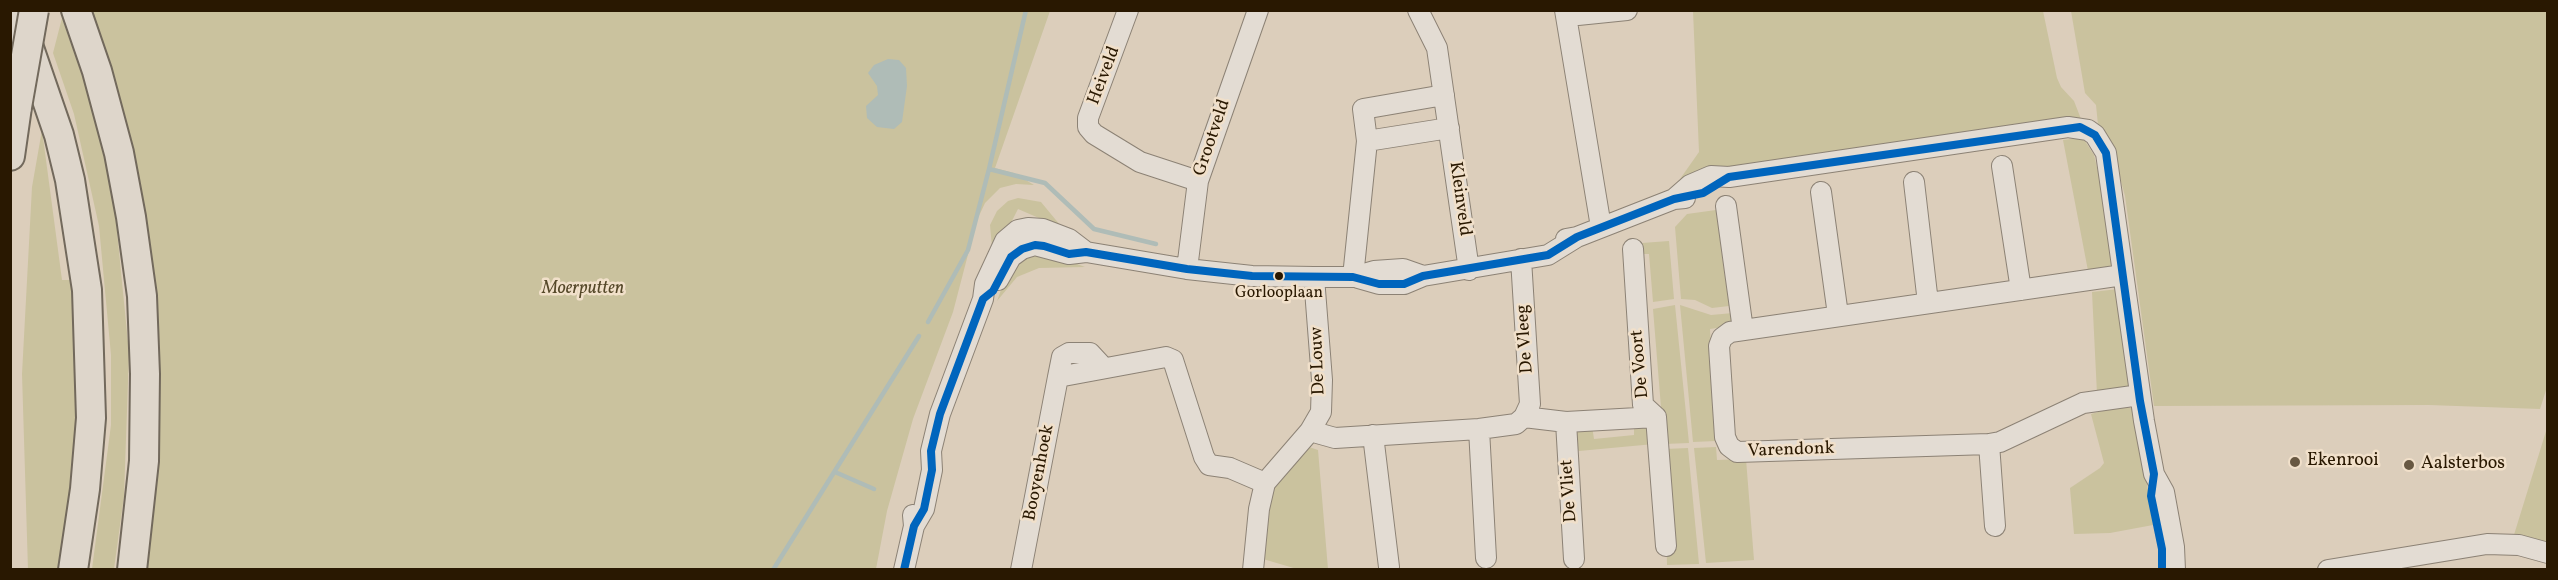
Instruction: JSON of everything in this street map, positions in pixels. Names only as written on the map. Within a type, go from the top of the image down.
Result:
[{"type":"highway","points":[[15,10],[59,135],[70,180],[87,290],[91,418],[85,489],[73,570]]},
{"type":"highway","points":[[10,156],[34,10]]},
{"type":"highway","points":[[76,10],[97,71],[119,153],[142,296],[145,363],[144,461],[132,570]]},
{"type":"street","name":"Heiveld","points":[[1128,10],[1088,118],[1088,127],[1094,134],[1140,162],[1198,181]]},
{"type":"street","name":"Grootveld","points":[[1187,269],[1198,181],[1258,10]]},
{"type":"street","name":"Kleinveld","points":[[1418,10],[1437,48],[1469,270]]},
{"type":"street","points":[[1601,227],[1566,13],[1627,10]]},
{"type":"street","points":[[1353,277],[1367,141],[1363,109],[1368,106],[1444,95]]},
{"type":"street","points":[[904,570],[914,526],[924,509],[932,470],[931,451],[940,414],[983,299],[985,284],[1005,241],[1020,240],[1043,229],[1069,239],[1086,252],[1187,269],[1252,276],[1314,277],[1353,277],[1374,271],[1403,269],[1423,276],[1548,255],[1576,237],[1674,200],[1703,193],[1729,177],[2067,127],[2080,127],[2096,135],[2106,153],[2122,275],[2154,474],[2151,496],[2162,549],[2162,570]]},
{"type":"street","points":[[1367,141],[1449,128]]},
{"type":"street","points":[[2002,166],[2021,290]]},
{"type":"street","points":[[1914,182],[1928,303]]},
{"type":"street","points":[[1821,192],[1838,315]]},
{"type":"street","points":[[1726,206],[1743,330]]},
{"type":"street","name":"De Voort","points":[[1633,249],[1643,405],[1656,417],[1666,546]]},
{"type":"street","name":"De Vleeg","points":[[1521,259],[1530,404],[1524,417]]},
{"type":"street","name":"Varendonk","points":[[2122,275],[1730,332],[1722,338],[1719,346],[1725,437],[1729,446],[1737,452],[1989,444],[2000,442],[2083,403],[2140,395]]},
{"type":"street","name":"De Louw","points":[[1254,570],[1259,508],[1265,483],[1310,431],[1321,412],[1322,380],[1314,277]]},
{"type":"street","name":"Booyenhoek","points":[[1021,569],[1058,377],[1166,357],[1173,360],[1204,457],[1209,465],[1230,468],[1265,483]]},
{"type":"street","points":[[1310,431],[1335,438],[1479,429],[1516,424],[1524,417],[1566,422],[1656,417]]},
{"type":"street","name":"De Vliet","points":[[1566,422],[1574,559]]},
{"type":"street","points":[[1479,429],[1486,558]]},
{"type":"street","points":[[1373,435],[1389,567]]},
{"type":"street","points":[[1989,444],[1995,526]]},
{"type":"street","points":[[2154,474],[2164,492],[2174,547],[2175,570]]},
{"type":"street","points":[[2328,570],[2487,544],[2519,545],[2547,553]]},
{"type":"green space","name":"Moerputten","points":[[91,11],[1050,11],[995,168],[1014,173],[1034,185],[1016,184],[1000,188],[985,203],[977,220],[953,312],[913,419],[887,511],[876,569],[142,569],[158,454],[160,346],[150,295],[145,214],[134,151],[111,67]]},
{"type":"green space","points":[[1693,11],[2043,11],[2057,78],[2061,87],[2074,101],[2081,119],[1708,172],[1680,179],[1699,152]]},
{"type":"green space","points":[[2071,11],[2547,11],[2548,384],[2540,409],[2429,405],[2154,406],[2125,196],[2112,148],[2098,125],[2096,105],[2085,93]]},
{"type":"green space","points":[[62,18],[92,104],[106,158],[116,221],[129,353],[124,496],[114,569],[92,569],[111,425],[111,355],[99,226],[74,114],[53,53]]},
{"type":"green space","points":[[42,130],[62,280],[73,280],[82,417],[61,569],[28,570],[22,374],[32,187]]},
{"type":"green space","points":[[2079,138],[2085,141],[2094,155],[2105,200],[2115,272],[2089,276],[2063,140]]},
{"type":"green space","points":[[1018,198],[1041,202],[1060,225],[1069,231],[1018,209],[993,258],[990,225],[997,211],[1008,201]]},
{"type":"green space","points":[[1716,210],[1729,306],[1712,308],[1695,300],[1681,299],[1675,227],[1687,214]]},
{"type":"green space","points":[[1669,241],[1674,299],[1653,302],[1649,254],[1643,254],[1642,243]]},
{"type":"green space","points":[[1041,254],[1056,256],[1085,267],[1039,268],[1017,277],[997,301],[1005,279],[1019,261]]},
{"type":"green space","points":[[2118,289],[2133,390],[2097,394],[2092,292]]},
{"type":"green space","points":[[1675,305],[1689,443],[1664,444],[1653,309]]},
{"type":"green space","points":[[1680,305],[1711,315],[1733,313],[1736,325],[1710,329],[1716,441],[1693,442]]},
{"type":"green space","points":[[2113,408],[2136,408],[2153,525],[2110,533],[2074,534],[2070,488],[2104,463],[2091,414]]},
{"type":"green space","points":[[1650,422],[1654,444],[1579,451],[1575,448],[1576,427],[1592,426],[1594,439],[1634,435],[1634,423]]},
{"type":"green space","points":[[2547,428],[2547,548],[2513,538]]},
{"type":"green space","points":[[1309,447],[1318,450],[1328,569],[1297,569],[1263,559],[1273,484]]},
{"type":"green space","points":[[1716,447],[1717,460],[1746,459],[1754,560],[1706,563],[1694,448]]},
{"type":"green space","points":[[1688,448],[1699,564],[1667,565],[1665,449]]},
{"type":"shaded area","points":[[888,59],[899,60],[906,68],[907,86],[902,122],[894,129],[877,127],[867,118],[866,106],[878,95],[877,86],[868,73],[874,65]]},
{"type":"waterway","points":[[989,169],[1026,10]]},
{"type":"waterway","points":[[928,322],[968,250],[989,169],[1045,183],[1094,229],[1156,244]]},
{"type":"waterway","points":[[773,570],[919,336]]},
{"type":"waterway","points":[[835,472],[874,489]]},
{"type":"transit line","points":[[904,570],[914,526],[924,509],[932,470],[931,451],[940,414],[983,299],[993,291],[1011,257],[1022,249],[1035,245],[1044,246],[1069,254],[1086,252],[1187,269],[1252,276],[1353,277],[1379,284],[1404,284],[1423,276],[1548,255],[1577,237],[1674,199],[1703,193],[1729,177],[2080,127],[2095,135],[2106,153],[2140,401],[2154,474],[2151,496],[2162,549],[2162,570]]},
{"type":"place","name":"Gorlooplaan","points":[[1279,276]]},
{"type":"place","name":"Ekenrooi","points":[[2295,462]]},
{"type":"place","name":"Aalsterbos","points":[[2409,465]]}]
